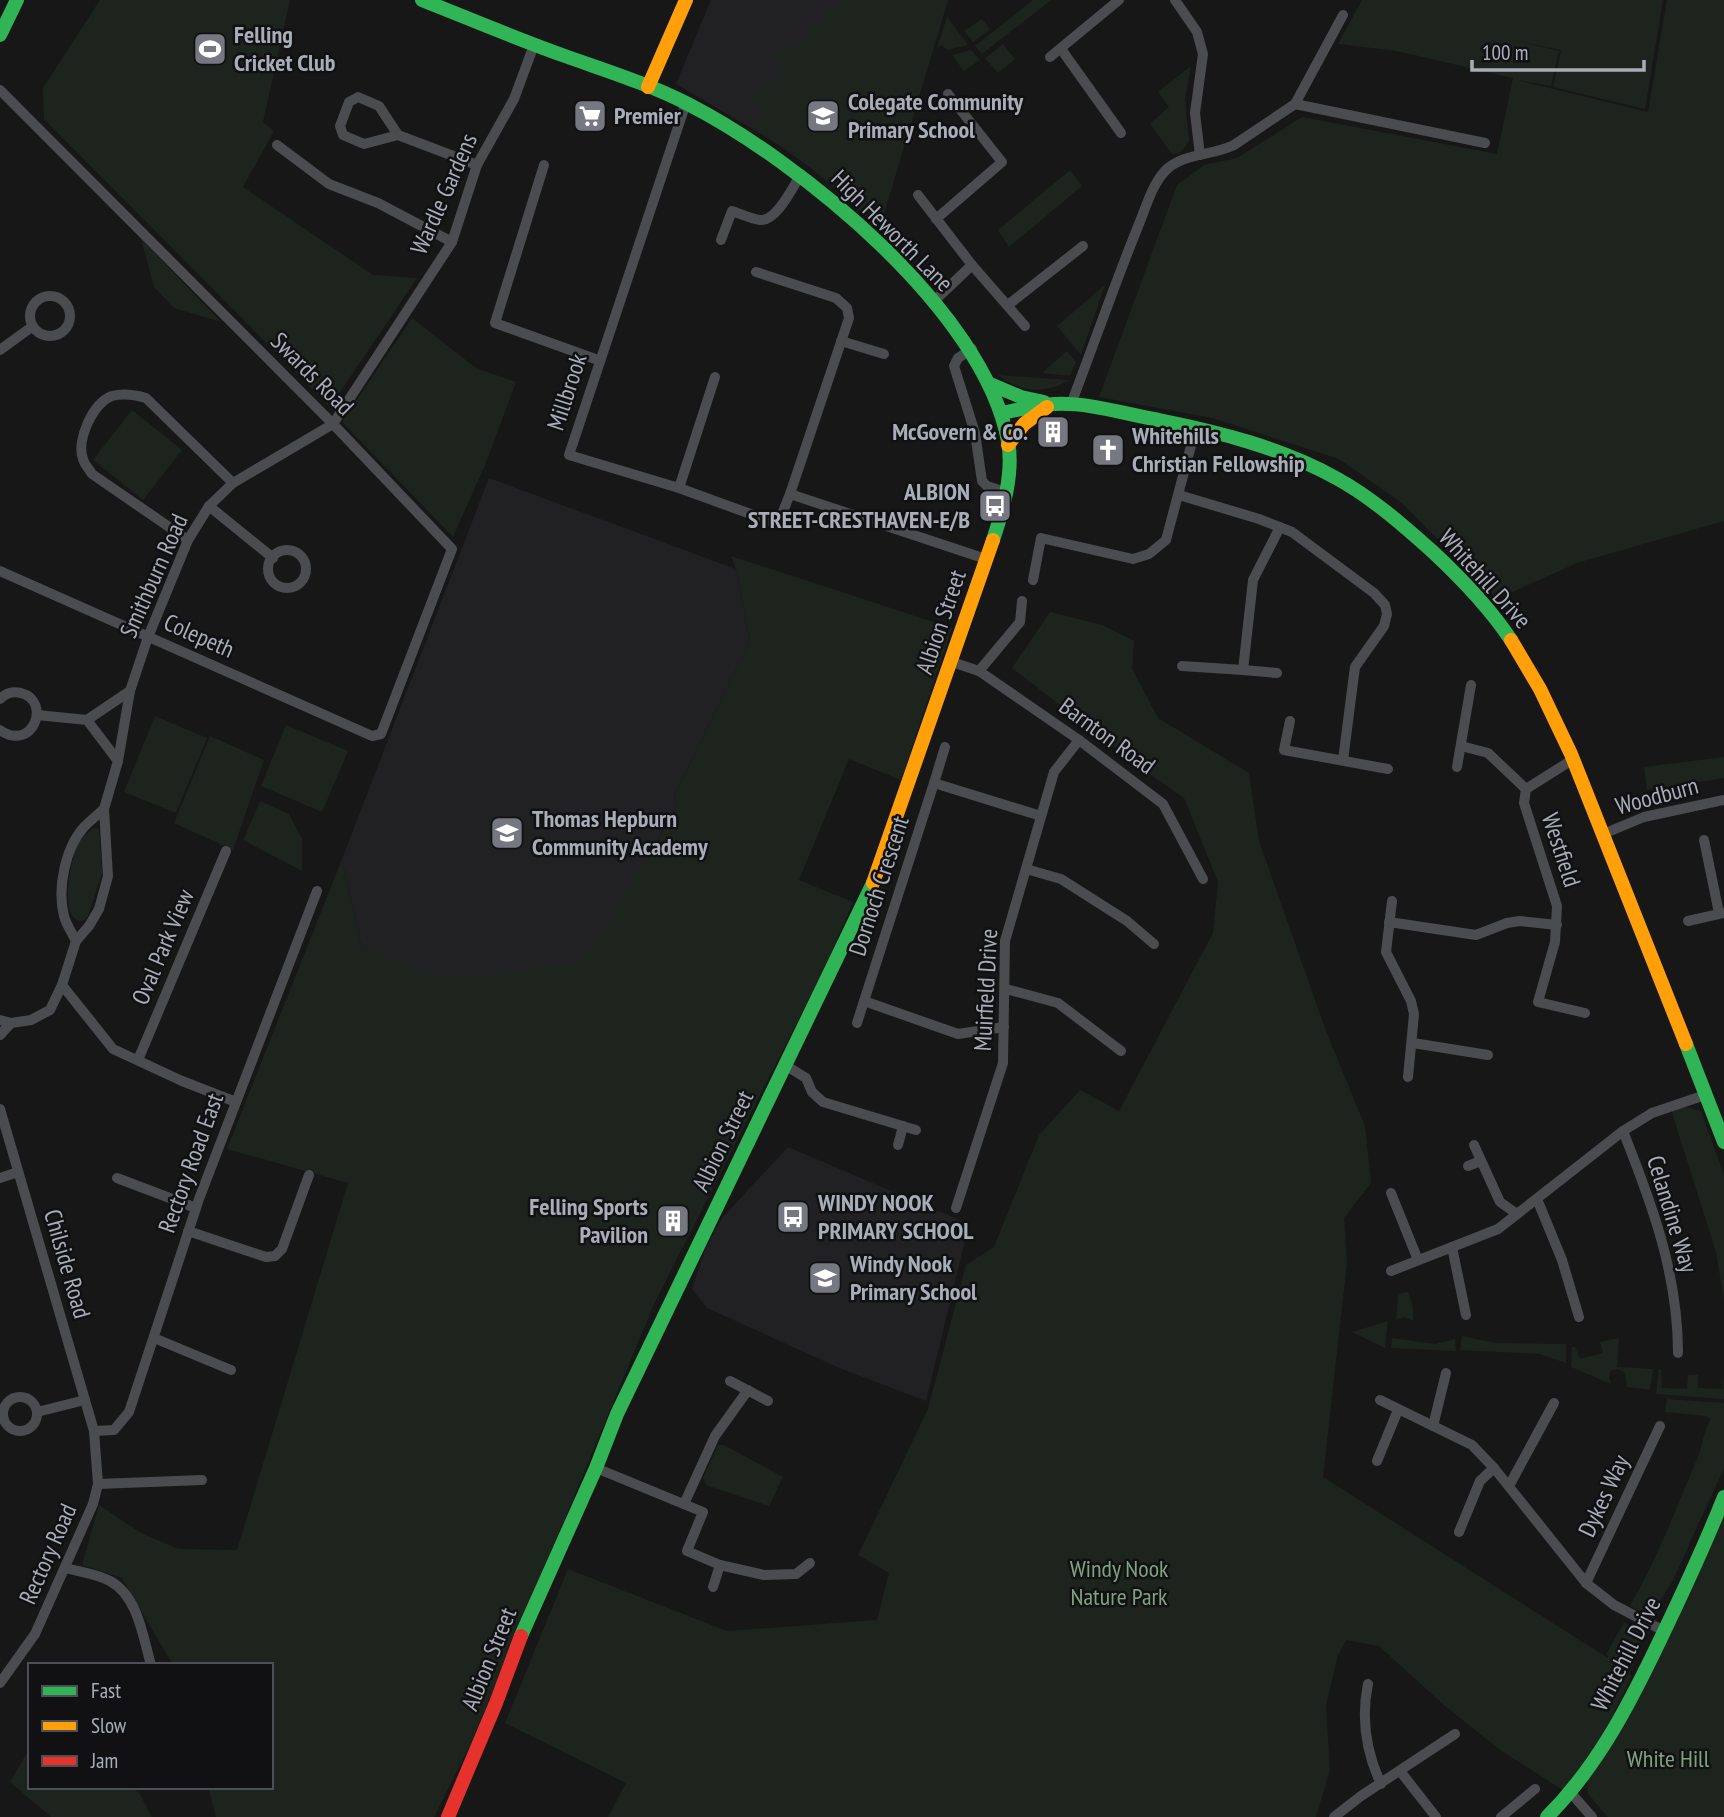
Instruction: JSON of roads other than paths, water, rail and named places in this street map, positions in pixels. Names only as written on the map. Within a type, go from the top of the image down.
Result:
[{"type":"street","points":[[0,35],[15,4],[26,0]]},
{"type":"street","name":"High Heworth Lane","points":[[422,0],[686,103],[752,140],[801,174],[853,218],[933,302],[972,349],[990,384],[1001,414],[1008,445],[1008,474]]},
{"type":"street","points":[[648,87],[686,0]]},
{"type":"street","points":[[1050,57],[1119,0]]},
{"type":"street","points":[[1176,0],[1197,32],[1203,54],[1195,113],[1200,155]]},
{"type":"street","points":[[1071,404],[1132,243],[1156,184],[1164,172],[1175,163],[1234,145],[1295,104],[1343,15]]},
{"type":"street","name":"Wardle Gardens","points":[[333,424],[452,242],[477,165],[514,100],[534,45]]},
{"type":"street","points":[[1061,49],[1121,133]]},
{"type":"street","name":"Swards Road","points":[[0,90],[333,424],[452,549],[381,734]]},
{"type":"street","points":[[936,219],[1002,162],[948,94]]},
{"type":"street","points":[[398,135],[379,106],[358,97],[349,102],[340,126],[343,135],[364,144],[398,135],[477,165]]},
{"type":"street","name":"Millbrook","points":[[686,103],[598,360],[569,455],[679,488],[778,524],[849,318],[847,308],[836,298],[756,272]]},
{"type":"street","points":[[1295,104],[1485,143]]},
{"type":"street","points":[[277,145],[329,184],[378,203],[452,242]]},
{"type":"street","points":[[544,165],[495,323],[598,360]]},
{"type":"street","points":[[721,240],[732,211],[761,220],[770,218],[801,174]]},
{"type":"street","points":[[918,195],[972,265],[1025,326]]},
{"type":"street","points":[[1008,306],[1083,246]]},
{"type":"street","points":[[933,302],[972,265]]},
{"type":"street","points":[[46,296],[58,298],[69,307],[69,324],[59,335],[41,335],[33,326],[30,312],[39,299],[46,296]]},
{"type":"street","points":[[0,351],[33,326]]},
{"type":"street","points":[[841,341],[884,354]]},
{"type":"street","points":[[972,349],[958,358],[954,366],[956,376],[975,433],[982,481],[987,486],[1005,492]]},
{"type":"street","points":[[679,488],[715,377]]},
{"type":"street","points":[[990,384],[1021,397],[1051,404]]},
{"type":"street","points":[[188,540],[92,474],[83,460],[81,446],[83,433],[91,417],[112,396],[135,395],[146,398],[233,483]]},
{"type":"street","points":[[1008,445],[1024,424],[1051,404]]},
{"type":"street","name":"Whitehill Drive","points":[[1001,414],[1051,404],[1071,404],[1196,427],[1252,444],[1322,470],[1364,494],[1424,543],[1495,618],[1525,661],[1572,760],[1603,834],[1724,1142]]},
{"type":"street","name":"Smithburn Road","points":[[11,1023],[31,1020],[50,1010],[62,985],[76,941],[99,909],[108,876],[104,809],[118,761],[130,691],[148,636],[188,540],[209,506],[233,483],[333,424]]},
{"type":"street","points":[[1033,580],[1041,538],[1133,559],[1149,554],[1166,540],[1196,427]]},
{"type":"street","name":"Albion Street","points":[[448,1817],[496,1703],[512,1656],[596,1468],[617,1414],[869,893],[952,662],[999,521],[1008,474]]},
{"type":"street","points":[[790,494],[986,559]]},
{"type":"street","points":[[1179,495],[1292,532],[1374,593],[1385,605],[1387,614],[1384,626],[1354,667],[1343,760]]},
{"type":"street","points":[[209,506],[273,558]]},
{"type":"street","points":[[1243,670],[1253,580],[1280,527]]},
{"type":"street","name":"Colepeth","points":[[0,570],[372,736],[381,734]]},
{"type":"street","points":[[979,671],[1020,622],[1022,601]]},
{"type":"street","name":"Barnton Road","points":[[952,662],[979,671],[1079,740],[1163,804],[1203,879]]},
{"type":"street","points":[[1182,666],[1277,673]]},
{"type":"street","points":[[1457,767],[1471,685]]},
{"type":"street","points":[[37,715],[88,720],[130,691]]},
{"type":"street","points":[[0,699],[9,693],[24,694],[35,704],[37,715],[36,723],[24,735],[7,735],[0,730]]},
{"type":"street","points":[[88,720],[118,761]]},
{"type":"street","points":[[1290,721],[1284,750],[1388,769]]},
{"type":"street","name":"Muirfield Drive","points":[[956,1208],[1003,1063],[1005,941],[1054,772],[1079,740]]},
{"type":"street","name":"Westfield","points":[[1461,746],[1488,753],[1526,789]]},
{"type":"street","name":"Dornoch Crescent","points":[[857,1023],[945,747]]},
{"type":"street","name":"Westfield","points":[[1572,760],[1526,789],[1524,803],[1557,905],[1555,942],[1538,1002],[1585,1013]]},
{"type":"street","points":[[934,783],[1041,816]]},
{"type":"street","name":"Woodburn","points":[[1603,834],[1644,817],[1724,800]]},
{"type":"street","name":"Smithburn Road","points":[[76,941],[64,916],[63,886],[69,852],[82,828],[104,809]]},
{"type":"street","points":[[1688,921],[1721,913],[1704,840]]},
{"type":"street","name":"Oval Park View","points":[[138,1060],[226,851]]},
{"type":"street","points":[[1026,869],[1061,879],[1126,921],[1154,944]]},
{"type":"street","name":"Rectory Road East","points":[[94,1431],[114,1430],[129,1412],[196,1208],[317,891]]},
{"type":"street","points":[[1392,901],[1386,952],[1411,1001],[1414,1014],[1408,1077]]},
{"type":"street","name":"Westfield","points":[[1389,922],[1476,935],[1520,921],[1557,925]]},
{"type":"street","points":[[62,985],[113,1049],[236,1102]]},
{"type":"street","points":[[1006,989],[1058,1003],[1121,1051]]},
{"type":"street","points":[[864,1001],[958,1034],[1004,1027]]},
{"type":"street","points":[[0,1020],[11,1023],[0,1035]]},
{"type":"street","points":[[1413,1043],[1488,1055]]},
{"type":"street","points":[[785,1065],[806,1078],[811,1092],[823,1102],[916,1130]]},
{"type":"street","name":"Celandine Way","points":[[1391,1271],[1498,1229],[1623,1131],[1652,1113],[1705,1095]]},
{"type":"street","name":"Chilside Road","points":[[0,1109],[94,1431]]},
{"type":"street","points":[[898,1145],[903,1126]]},
{"type":"street","name":"Celandine Way","points":[[1623,1131],[1663,1239],[1672,1278],[1678,1353]]},
{"type":"street","points":[[1474,1145],[1500,1202],[1517,1214]]},
{"type":"street","points":[[1468,1166],[1481,1161]]},
{"type":"street","points":[[0,1178],[19,1172]]},
{"type":"street","points":[[188,1231],[266,1257],[275,1256],[282,1249],[309,1175]]},
{"type":"street","points":[[117,1178],[196,1208]]},
{"type":"street","points":[[1391,1193],[1418,1260]]},
{"type":"street","points":[[1536,1199],[1562,1260],[1579,1317]]},
{"type":"street","points":[[1452,1247],[1466,1315]]},
{"type":"street","points":[[154,1338],[231,1370]]},
{"type":"street","points":[[1433,1426],[1446,1373]]},
{"type":"street","points":[[730,1381],[768,1401]]},
{"type":"street","points":[[684,1504],[715,1436],[748,1390]]},
{"type":"street","points":[[37,1412],[85,1400]]},
{"type":"street","name":"Dykes Way","points":[[1380,1400],[1472,1446],[1509,1486],[1586,1583],[1614,1605],[1664,1631]]},
{"type":"street","points":[[1509,1486],[1554,1403]]},
{"type":"street","points":[[1377,1461],[1398,1410]]},
{"type":"street","name":"Dykes Way","points":[[1586,1583],[1660,1426]]},
{"type":"street","name":"Rectory Road","points":[[0,1683],[35,1634],[93,1504],[98,1484],[94,1431]]},
{"type":"street","points":[[596,1468],[703,1512],[687,1551],[720,1566],[764,1575],[796,1574],[810,1563]]},
{"type":"street","points":[[1459,1532],[1480,1481],[1494,1468]]},
{"type":"street","points":[[98,1484],[202,1480]]},
{"type":"street","name":"Whitehill Drive","points":[[1547,1817],[1570,1793],[1605,1744],[1701,1555],[1724,1497]]},
{"type":"street","points":[[713,1587],[720,1566]]},
{"type":"street","points":[[66,1568],[110,1581],[126,1595],[134,1611],[150,1663]]},
{"type":"street","points":[[1367,1684],[1363,1718],[1373,1768],[1381,1784]]},
{"type":"street","points":[[1334,1817],[1341,1809],[1455,1734]]},
{"type":"street","points":[[1400,1771],[1436,1817]]},
{"type":"street","points":[[1501,1817],[1535,1789]]},
{"type":"street","points":[[1570,1793],[1592,1817]]},
{"type":"place","name":"Felling Cricket Club","points":[[210,49]]},
{"type":"place","name":"Premier","points":[[590,116]]},
{"type":"place","name":"Colegate Community Primary School","points":[[823,116]]},
{"type":"place","name":"McGovern & Co.","points":[[1053,432]]},
{"type":"place","name":"Whitehills Christian Fellowship","points":[[1108,450]]},
{"type":"place","name":"ALBION STREET-CRESTHAVEN-E/B","points":[[995,506]]},
{"type":"place","name":"Thomas Hepburn Community Academy","points":[[507,833]]},
{"type":"place","name":"WINDY NOOK PRIMARY SCHOOL","points":[[793,1217]]},
{"type":"place","name":"Felling Sports Pavilion","points":[[673,1221]]},
{"type":"place","name":"Windy Nook Primary School","points":[[825,1278]]},
{"type":"park label","name":"Windy Nook Nature Park","points":[[1119,1583]]},
{"type":"park label","name":"White Hill","points":[[1668,1759]]}]
